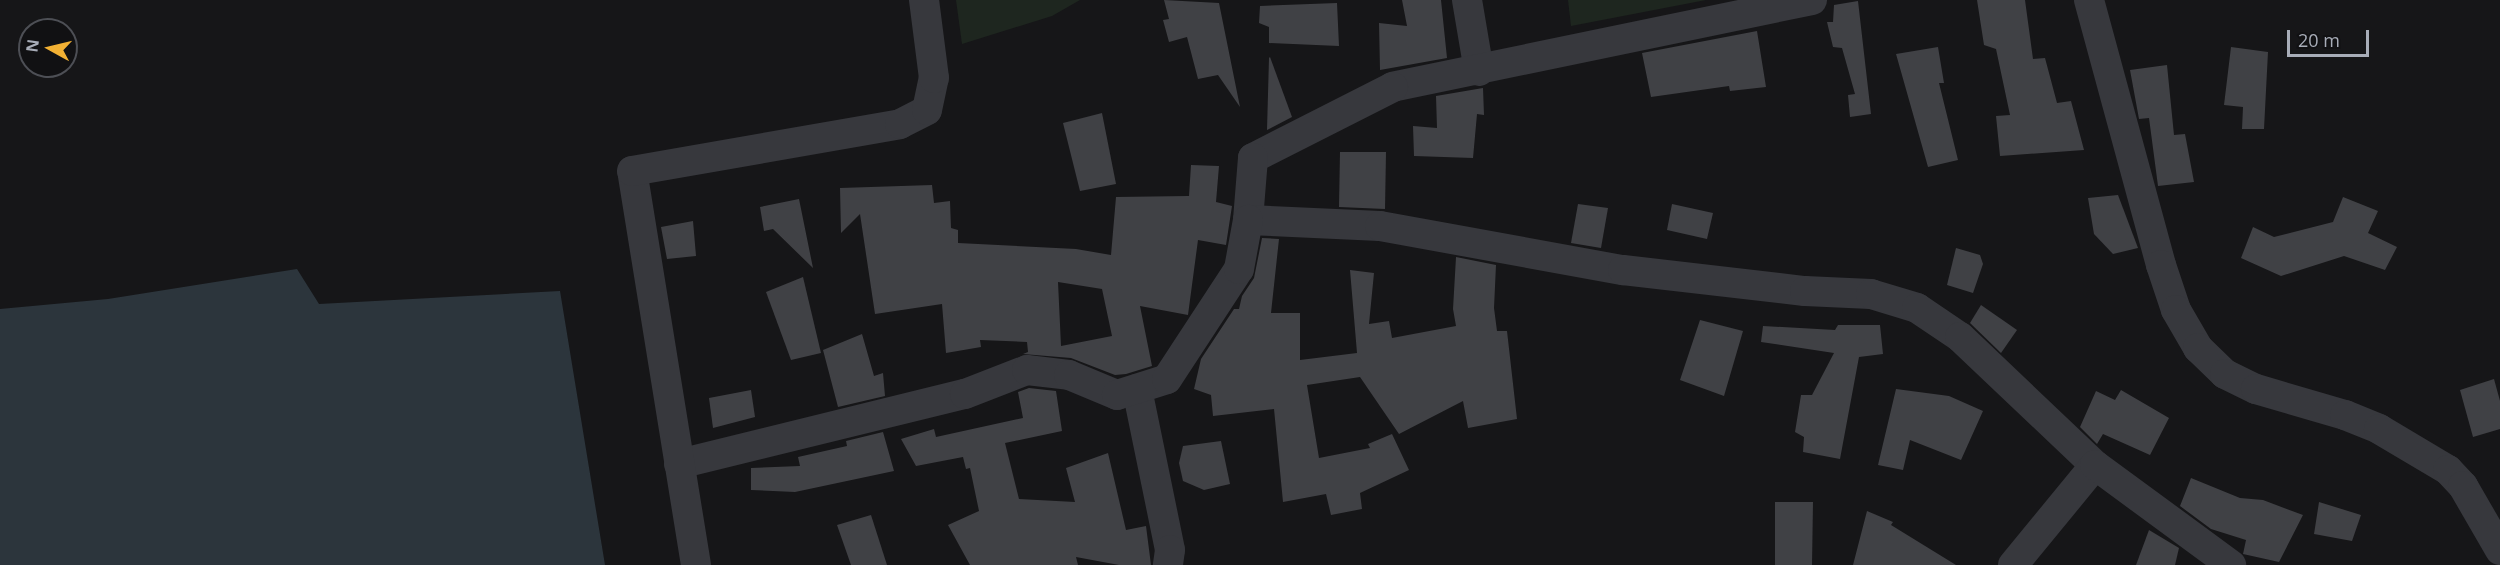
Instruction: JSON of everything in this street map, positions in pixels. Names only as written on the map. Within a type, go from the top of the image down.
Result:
[{"type":"street","points":[[696,565],[632,171],[900,124],[927,110],[934,78],[924,0]]},
{"type":"street","points":[[1467,0],[1479,71]]},
{"type":"street","points":[[680,464],[965,394],[1027,370],[1069,375],[1117,395],[1167,380],[1239,269],[1248,220],[1252,158],[1393,87],[1479,71],[1812,0]]},
{"type":"street","points":[[2089,0],[2161,266],[2176,310],[2198,348],[2225,374],[2256,389],[2345,415],[2379,429],[2448,470],[2463,486],[2499,546]]},
{"type":"street","points":[[1248,220],[1380,226],[1635,272],[1805,291],[1871,294],[1917,308],[1960,338],[2095,465],[2231,565]]},
{"type":"street","points":[[1137,389],[1170,550],[1168,565]]},
{"type":"street","points":[[2013,565],[2095,465]]},
{"type":"shaded area","points":[[956,0],[1080,0],[1052,16],[962,44]]},
{"type":"shaded area","points":[[1568,0],[1706,0],[1571,26]]},
{"type":"shaded area","points":[[297,269],[319,304],[560,291],[605,565],[0,565],[0,309],[108,299]]},
{"type":"building","points":[[1164,0],[1219,3],[1240,107],[1218,75],[1198,79],[1187,37],[1169,42],[1163,20],[1169,19]]},
{"type":"building","points":[[1402,0],[1441,0],[1447,58],[1380,70],[1379,23],[1407,26]]},
{"type":"building","points":[[1977,0],[2025,0],[2033,59],[2045,58],[2057,103],[2071,101],[2084,150],[2000,156],[1996,116],[2010,115],[1996,49],[1984,45]]},
{"type":"building","points":[[1858,1],[1871,114],[1850,117],[1848,95],[1855,94],[1842,48],[1833,47],[1827,22],[1833,22],[1834,5]]},
{"type":"building","points":[[1337,3],[1339,46],[1269,43],[1269,27],[1259,23],[1260,6]]},
{"type":"building","points":[[1757,31],[1766,87],[1730,91],[1729,86],[1651,97],[1642,53]]},
{"type":"building","points":[[1938,47],[1944,83],[1939,83],[1958,160],[1928,167],[1896,54]]},
{"type":"building","points":[[2231,47],[2268,52],[2264,129],[2242,129],[2243,107],[2224,105]]},
{"type":"building","points":[[1269,58],[1292,117],[1267,130]]},
{"type":"building","points":[[2167,65],[2174,135],[2185,134],[2194,182],[2158,186],[2149,118],[2139,119],[2130,70]]},
{"type":"building","points":[[1483,88],[1484,115],[1477,114],[1473,158],[1414,156],[1413,126],[1437,128],[1436,96]]},
{"type":"building","points":[[1102,113],[1116,184],[1080,191],[1063,123]]},
{"type":"building","points":[[1340,152],[1386,152],[1385,209],[1339,207]]},
{"type":"building","points":[[1191,165],[1219,166],[1216,202],[1232,206],[1226,245],[1198,240],[1188,315],[1140,306],[1152,366],[1126,374],[1115,375],[1071,358],[1023,354],[1028,352],[1027,342],[980,340],[981,347],[946,353],[942,304],[875,314],[860,214],[841,233],[840,188],[932,185],[934,203],[950,201],[951,228],[958,230],[958,243],[1076,249],[1111,255],[1116,197],[1189,196]],"holes":[[[1058,282],[1102,289],[1112,336],[1061,346]]]},
{"type":"building","points":[[2118,195],[2138,248],[2113,254],[2094,234],[2088,198]]},
{"type":"building","points":[[2343,197],[2378,211],[2368,233],[2397,247],[2385,270],[2344,256],[2281,276],[2241,258],[2253,227],[2274,237],[2333,222]]},
{"type":"building","points":[[799,199],[813,268],[773,229],[764,231],[760,207]]},
{"type":"building","points":[[1578,204],[1608,208],[1601,248],[1571,243]]},
{"type":"building","points":[[1672,204],[1713,213],[1707,239],[1667,230]]},
{"type":"building","points":[[693,221],[696,256],[667,259],[661,227]]},
{"type":"building","points":[[1262,238],[1279,239],[1271,313],[1300,313],[1300,360],[1357,353],[1350,270],[1374,273],[1369,324],[1389,321],[1392,338],[1456,326],[1453,309],[1456,257],[1496,265],[1494,308],[1497,331],[1507,331],[1517,419],[1468,428],[1463,401],[1399,434],[1360,377],[1307,385],[1319,458],[1370,448],[1368,444],[1392,434],[1409,470],[1360,493],[1362,509],[1331,515],[1326,494],[1283,502],[1274,409],[1213,416],[1211,395],[1194,389],[1201,359],[1234,309],[1239,309],[1242,296],[1254,278]]},
{"type":"building","points":[[1956,248],[1980,255],[1983,264],[1973,293],[1947,285]]},
{"type":"building","points":[[803,277],[821,353],[791,360],[766,292]]},
{"type":"building","points":[[1981,305],[2017,330],[2001,353],[1970,323]]},
{"type":"building","points":[[1700,320],[1743,331],[1724,396],[1680,380]]},
{"type":"building","points":[[1838,325],[1880,325],[1883,354],[1859,357],[1840,459],[1803,452],[1804,437],[1795,432],[1801,395],[1812,395],[1834,353],[1761,342],[1763,326],[1835,330]]},
{"type":"building","points":[[862,334],[874,376],[883,373],[885,396],[838,407],[823,350]]},
{"type":"building","points":[[2494,379],[2500,401],[2500,429],[2473,437],[2460,390]]},
{"type":"building","points":[[1029,388],[1056,391],[1062,431],[1005,443],[1019,499],[1075,502],[1066,468],[1108,453],[1126,530],[1146,526],[1151,565],[1119,565],[1076,557],[1078,565],[970,565],[948,525],[979,511],[970,468],[966,469],[963,457],[916,466],[901,439],[934,429],[936,437],[1023,418],[1018,392]]},
{"type":"building","points":[[1896,389],[1949,396],[1983,411],[1961,460],[1910,440],[1903,470],[1878,465]]},
{"type":"building","points":[[751,390],[755,417],[713,428],[709,398]]},
{"type":"building","points":[[2121,390],[2169,418],[2150,455],[2103,434],[2097,444],[2080,427],[2096,391],[2115,400]]},
{"type":"building","points":[[883,432],[894,471],[795,492],[751,490],[751,468],[800,466],[798,457],[847,446],[846,441]]},
{"type":"building","points":[[1221,441],[1230,484],[1204,490],[1183,481],[1179,463],[1183,446]]},
{"type":"building","points":[[2191,478],[2240,498],[2263,500],[2303,515],[2279,562],[2243,554],[2246,540],[2211,529],[2180,506]]},
{"type":"building","points":[[1775,502],[1813,502],[1812,565],[1775,565]]},
{"type":"building","points":[[2319,502],[2361,515],[2352,541],[2314,534]]},
{"type":"building","points":[[1867,511],[1893,522],[1891,525],[1956,565],[1853,565]]},
{"type":"building","points":[[871,515],[887,565],[851,565],[837,525]]},
{"type":"building","points":[[2149,530],[2179,548],[2175,565],[2136,565]]}]
